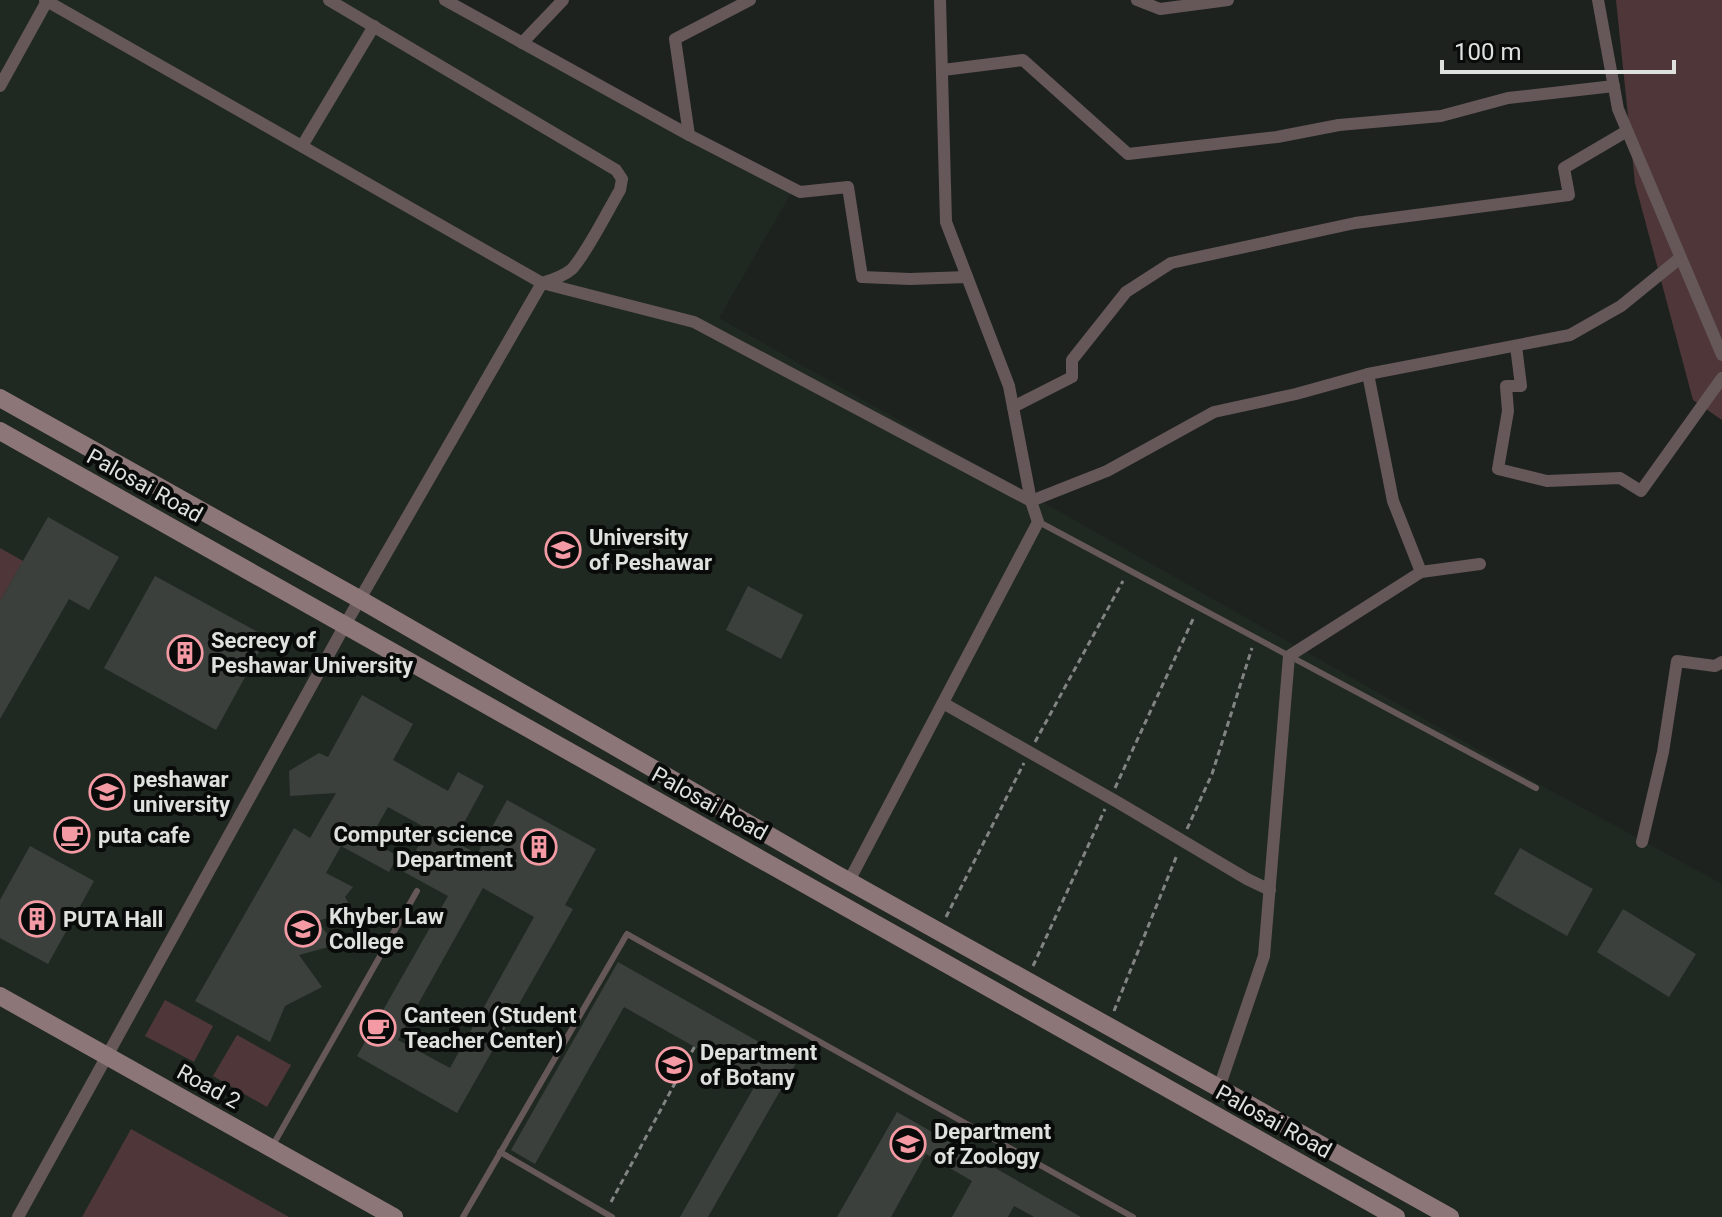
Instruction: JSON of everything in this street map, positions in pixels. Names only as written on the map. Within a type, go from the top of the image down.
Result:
[{"type":"street","points":[[0,86],[46,0],[542,283],[694,322],[1031,501],[1107,471],[1214,412],[1368,374],[1570,335],[1621,306],[1680,258]]},
{"type":"street","points":[[18,1217],[345,625],[542,283],[570,271],[620,190],[622,179],[616,170],[329,0]]},
{"type":"street","points":[[445,0],[689,135],[800,192],[848,187],[862,277],[967,277]]},
{"type":"street","points":[[522,43],[563,0]]},
{"type":"street","points":[[689,135],[675,39],[750,0]]},
{"type":"street","points":[[835,902],[849,881],[1038,522],[1031,501],[1009,386],[946,222],[940,0]]},
{"type":"street","points":[[1137,0],[1160,9],[1228,0]]},
{"type":"street","points":[[1598,0],[1618,109],[1722,355]]},
{"type":"street","points":[[302,146],[374,26]]},
{"type":"street","points":[[943,70],[1023,60],[1128,154],[1277,137],[1339,125],[1441,116],[1508,98],[1614,86]]},
{"type":"street","points":[[1013,407],[1072,377],[1072,360],[1126,292],[1171,263],[1355,223],[1569,195],[1564,168],[1627,131]]},
{"type":"street","points":[[1516,346],[1521,386],[1506,386],[1508,411],[1498,469],[1547,481],[1620,478],[1641,491],[1722,378]]},
{"type":"street","points":[[1368,374],[1393,501],[1421,572]]},
{"type":"street","points":[[0,398],[361,600],[849,881],[1450,1217]]},
{"type":"street","name":"Palosai Road","points":[[0,431],[1396,1217]]},
{"type":"street","points":[[1219,1088],[1264,956],[1289,656],[1421,572],[1480,564]]},
{"type":"street","points":[[1642,842],[1663,752],[1677,661],[1715,666],[1722,662]]},
{"type":"street","points":[[943,703],[1270,890]]},
{"type":"street","name":"Road 2","points":[[0,996],[394,1217]]},
{"type":"street","points":[[1122,1063],[1136,1042]]},
{"type":"lane","points":[[1038,522],[1536,788]]},
{"type":"lane","points":[[271,1148],[417,891]]},
{"type":"lane","points":[[463,1217],[627,934],[1133,1217]]},
{"type":"lane","points":[[500,1152],[608,1215]]},
{"type":"path","points":[[608,1215],[695,1046]]},
{"type":"shaded area","name":"University of Peshawar","points":[[0,0],[454,0],[794,188],[719,318],[1535,782],[1722,884],[1722,1217],[0,1217]]},
{"type":"shaded area","points":[[1616,0],[1722,0],[1722,420],[1693,400],[1635,183]]},
{"type":"shaded area","points":[[0,548],[23,561],[0,601]]},
{"type":"shaded area","points":[[165,1000],[213,1026],[194,1062],[145,1036]]},
{"type":"shaded area","points":[[237,1035],[291,1065],[267,1107],[213,1076]]},
{"type":"shaded area","points":[[131,1129],[289,1217],[82,1217]]},
{"type":"building","points":[[48,517],[119,557],[89,610],[69,599],[0,719],[0,601]]},
{"type":"building","name":"Secrecy of Peshawar University","points":[[155,576],[267,637],[216,730],[104,668]]},
{"type":"building","points":[[748,586],[803,615],[781,659],[726,630]]},
{"type":"building","points":[[362,695],[413,724],[393,760],[448,791],[458,772],[484,786],[454,841],[477,854],[507,800],[596,849],[565,905],[573,909],[457,1113],[357,1056],[448,896],[404,872],[428,829],[388,807],[369,840],[398,856],[389,872],[341,846],[326,873],[353,887],[345,897],[353,911],[317,921],[336,945],[299,955],[322,987],[285,1006],[270,1042],[195,1001],[294,828],[310,838],[336,793],[290,796],[289,771],[319,753],[328,757]],"holes":[[[483,888],[534,917],[450,1068],[398,1040]]]},
{"type":"building","name":"PUTA Hall","points":[[30,846],[94,881],[48,964],[0,938],[0,900]]},
{"type":"building","points":[[1520,848],[1593,889],[1567,936],[1494,894]]},
{"type":"building","points":[[1623,909],[1696,954],[1669,997],[1597,952]]},
{"type":"building","points":[[618,962],[796,1063],[708,1217],[680,1217],[757,1082],[624,1007],[535,1164],[511,1150]]},
{"type":"building","points":[[897,1112],[1081,1217],[1034,1217],[1014,1206],[1008,1217],[952,1217],[972,1181],[926,1154],[891,1217],[837,1217]]},
{"type":"place","name":"University of Peshawar","points":[[563,550]]},
{"type":"place","name":"Secrecy of Peshawar University","points":[[185,653]]},
{"type":"place","name":"peshawar university","points":[[107,792]]},
{"type":"place","name":"puta cafe","points":[[72,835]]},
{"type":"place","name":"Computer science Department","points":[[539,847]]},
{"type":"place","name":"PUTA Hall","points":[[37,919]]},
{"type":"place","name":"Khyber Law College","points":[[303,929]]},
{"type":"place","name":"Canteen (Student Teacher Center)","points":[[378,1028]]},
{"type":"place","name":"Department of Botany","points":[[674,1065]]},
{"type":"place","name":"Department of Zoology","points":[[908,1144]]}]
